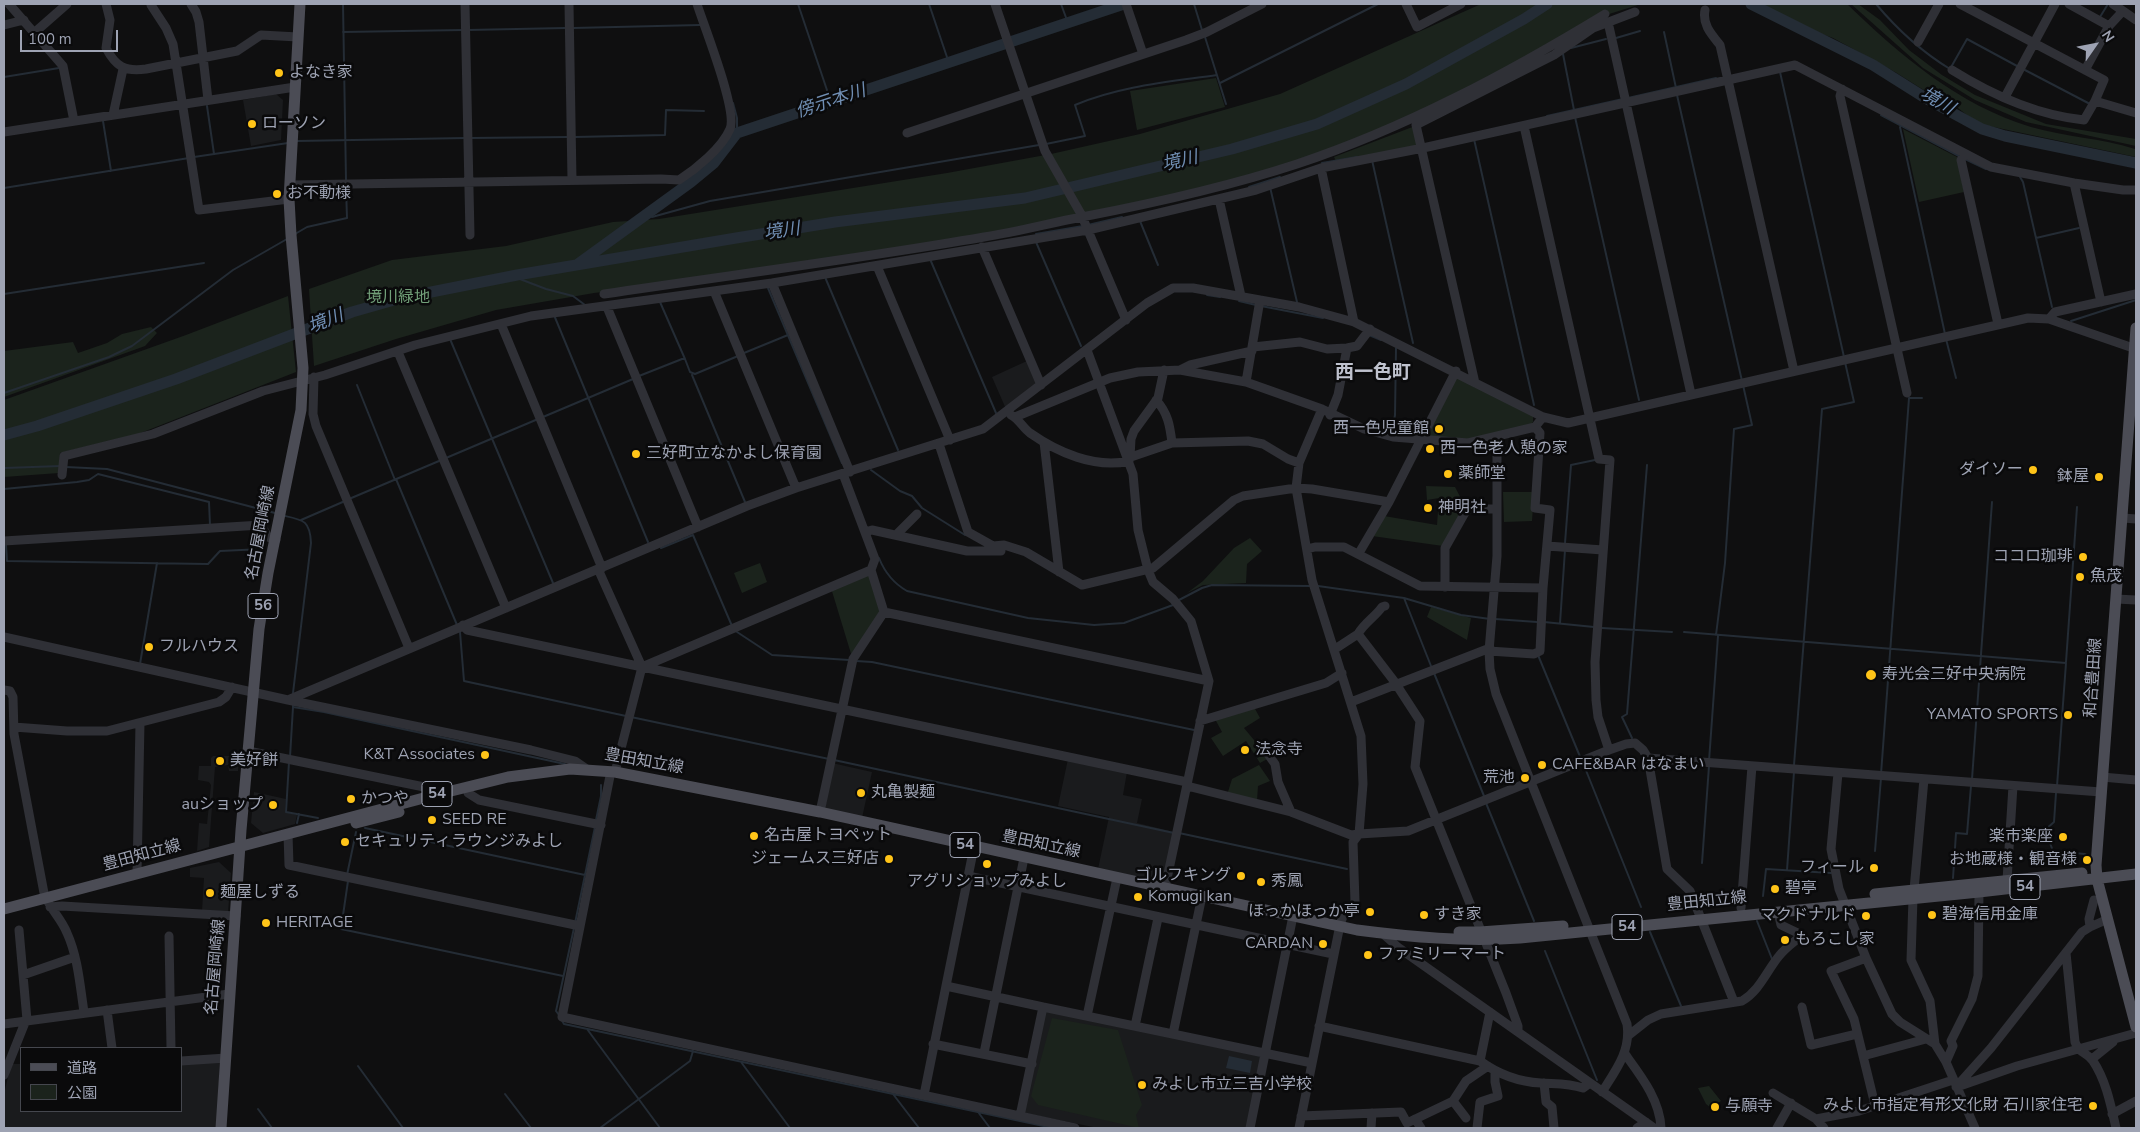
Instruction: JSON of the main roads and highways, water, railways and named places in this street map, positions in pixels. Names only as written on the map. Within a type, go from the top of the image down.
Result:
[{"type":"main road","name":"名古屋岡崎線","points":[[221,1128],[229,994],[248,751],[260,629],[301,410],[303,368],[289,199],[300,4]]},
{"type":"main road","name":"和合豊田線","points":[[2136,328],[2102,777],[2097,875],[2136,1027]]},
{"type":"main road","name":"豊田知立線","points":[[4,909],[48,902],[138,874],[435,795],[508,778],[570,769],[613,772],[820,812],[1357,930],[1382,933],[1482,936],[1700,916],[1778,912],[1843,901]]},
{"type":"main road","name":"豊田知立線","points":[[288,834],[308,834],[468,793],[588,770]]},
{"type":"main road","name":"豊田知立線","points":[[1914,894],[1980,892],[2097,875],[2136,867]]},
{"type":"main road","name":"豊田知立線","points":[[1700,916],[1741,908],[1914,894],[2007,880],[2136,874]]},
{"type":"main road","name":"豊田知立線","points":[[1340,926],[1357,925],[1482,936]]},
{"type":"waterway","points":[[343,4],[346,180]]},
{"type":"waterway","points":[[798,4],[831,102]]},
{"type":"waterway","points":[[929,4],[949,63]]},
{"type":"waterway","points":[[1061,4],[1068,23]]},
{"type":"waterway","name":"傍示本川","points":[[578,264],[691,182],[714,163],[737,133],[1124,4]]},
{"type":"waterway","points":[[1194,4],[1202,30]]},
{"type":"waterway","points":[[1220,83],[1378,4]]},
{"type":"waterway","name":"境川","points":[[4,435],[37,426],[176,379],[352,312],[401,298],[517,275],[835,222],[1025,198],[1232,149],[1317,124],[1406,84],[1524,19],[1547,4]]},
{"type":"waterway","name":"境川","points":[[1751,4],[1873,65],[1927,99],[1982,129],[2005,136],[2136,163]]},
{"type":"waterway","points":[[1876,4],[1910,40],[1950,69],[1967,39],[2017,66]]},
{"type":"waterway","points":[[2100,17],[2108,4]]},
{"type":"waterway","points":[[573,28],[700,25]]},
{"type":"waterway","points":[[468,30],[565,28]]},
{"type":"waterway","points":[[343,32],[463,30]]},
{"type":"waterway","points":[[1616,38],[1640,31]]},
{"type":"waterway","points":[[1664,32],[1676,88]]},
{"type":"waterway","points":[[1205,37],[1226,104]]},
{"type":"waterway","points":[[1571,48],[1606,39]]},
{"type":"waterway","points":[[1563,54],[1574,110]]},
{"type":"waterway","points":[[4,77],[59,68]]},
{"type":"waterway","points":[[2023,69],[2090,104]]},
{"type":"waterway","points":[[1780,72],[1844,357]]},
{"type":"waterway","points":[[1046,144],[1085,136],[1075,105],[1127,89],[1217,75]]},
{"type":"waterway","points":[[1628,98],[1716,78]]},
{"type":"waterway","points":[[1677,95],[1742,381]]},
{"type":"waterway","points":[[1547,116],[1623,99]]},
{"type":"waterway","points":[[733,103],[737,118],[737,133]]},
{"type":"waterway","points":[[207,106],[214,154]]},
{"type":"waterway","points":[[575,137],[665,135],[666,110],[704,111]]},
{"type":"waterway","points":[[1881,115],[1959,156]]},
{"type":"waterway","points":[[1575,117],[1639,400]]},
{"type":"waterway","points":[[103,121],[111,171]]},
{"type":"waterway","points":[[1900,127],[1945,334]]},
{"type":"waterway","points":[[470,138],[568,137]]},
{"type":"waterway","points":[[297,141],[465,138]]},
{"type":"waterway","points":[[1474,139],[1534,405]]},
{"type":"waterway","points":[[194,157],[288,143]]},
{"type":"waterway","points":[[648,214],[652,217],[710,201],[1039,145]]},
{"type":"waterway","points":[[1322,163],[1357,157]]},
{"type":"waterway","points":[[4,188],[189,158]]},
{"type":"waterway","points":[[1965,159],[1986,169]]},
{"type":"waterway","points":[[1372,160],[1413,343]]},
{"type":"waterway","points":[[1249,187],[1280,177]]},
{"type":"waterway","points":[[2020,177],[2023,182],[2052,307]]},
{"type":"waterway","points":[[1270,187],[1297,302]]},
{"type":"waterway","points":[[295,234],[307,227],[347,218],[346,188]]},
{"type":"waterway","points":[[1088,225],[1122,217]]},
{"type":"waterway","points":[[1140,221],[1158,265]]},
{"type":"waterway","points":[[1036,234],[1083,226]]},
{"type":"waterway","points":[[2036,238],[2079,228]]},
{"type":"waterway","points":[[4,393],[109,357],[132,346],[233,270],[287,239]]},
{"type":"waterway","points":[[1036,242],[1081,346]]},
{"type":"waterway","points":[[930,259],[996,413]]},
{"type":"waterway","points":[[4,294],[204,263]]},
{"type":"waterway","points":[[512,276],[546,289],[573,296],[585,305]]},
{"type":"waterway","points":[[825,277],[898,450]]},
{"type":"waterway","points":[[768,288],[842,463]]},
{"type":"waterway","points":[[1207,295],[1220,297]]},
{"type":"waterway","points":[[2071,321],[2136,300]]},
{"type":"waterway","points":[[1239,301],[1256,305]]},
{"type":"waterway","points":[[660,302],[685,359]]},
{"type":"waterway","points":[[1261,306],[1323,318]]},
{"type":"waterway","points":[[554,315],[648,542]]},
{"type":"waterway","points":[[744,353],[788,335]]},
{"type":"waterway","points":[[1369,335],[1381,340]]},
{"type":"waterway","points":[[450,339],[553,583]]},
{"type":"waterway","points":[[1946,339],[1956,378]]},
{"type":"waterway","points":[[1392,432],[1395,415],[1396,348]]},
{"type":"waterway","points":[[639,376],[682,359],[685,359],[690,372],[695,374],[738,356]]},
{"type":"waterway","points":[[1794,765],[1822,409],[1854,402],[1845,362]]},
{"type":"waterway","points":[[692,375],[745,502]]},
{"type":"waterway","points":[[543,417],[633,379]]},
{"type":"waterway","points":[[357,385],[395,480]]},
{"type":"waterway","points":[[1716,635],[1725,563],[1734,429],[1752,425],[1743,385]]},
{"type":"waterway","points":[[1881,774],[1909,398],[1922,398]]},
{"type":"waterway","points":[[446,458],[538,419]]},
{"type":"waterway","points":[[1565,543],[1571,465],[1595,460]]},
{"type":"waterway","points":[[349,499],[439,461]]},
{"type":"waterway","points":[[1632,738],[1622,717],[1627,714],[1647,465]]},
{"type":"waterway","points":[[4,468],[61,466]]},
{"type":"waterway","points":[[66,467],[107,469],[275,513]]},
{"type":"waterway","points":[[871,470],[900,491],[912,496],[922,508],[965,535]]},
{"type":"waterway","points":[[4,489],[77,482],[89,480],[98,474],[209,502],[210,525]]},
{"type":"waterway","points":[[396,479],[457,625]]},
{"type":"waterway","points":[[301,520],[345,501]]},
{"type":"waterway","points":[[1972,779],[1992,502]]},
{"type":"waterway","points":[[2066,662],[2077,507]]},
{"type":"waterway","points":[[285,516],[301,520],[305,523],[309,530],[311,543],[293,693]]},
{"type":"waterway","points":[[661,548],[693,535],[732,626]]},
{"type":"waterway","points":[[6,545],[7,561],[208,564],[220,551],[263,549]]},
{"type":"waterway","points":[[1560,623],[1565,550]]},
{"type":"waterway","points":[[879,558],[890,577],[907,591],[1028,618],[1094,625],[1124,623],[1173,605]]},
{"type":"waterway","points":[[140,664],[157,563]]},
{"type":"waterway","points":[[1179,600],[1212,585],[1311,586]]},
{"type":"waterway","points":[[1318,586],[1404,598],[1431,666]]},
{"type":"waterway","points":[[1404,598],[1461,615],[1490,619]]},
{"type":"waterway","points":[[1495,619],[1537,622]]},
{"type":"waterway","points":[[1544,622],[1594,627]]},
{"type":"waterway","points":[[1602,628],[1672,632]]},
{"type":"waterway","points":[[734,630],[772,655],[849,660]]},
{"type":"waterway","points":[[460,632],[464,681],[626,716]]},
{"type":"waterway","points":[[1684,632],[2066,663],[2057,786]]},
{"type":"waterway","points":[[1709,761],[1718,636]]},
{"type":"waterway","points":[[1538,655],[1581,759]]},
{"type":"waterway","points":[[856,661],[872,662],[1194,730]]},
{"type":"waterway","points":[[1434,673],[1484,796]]},
{"type":"waterway","points":[[293,703],[293,707],[565,764]]},
{"type":"waterway","points":[[290,757],[293,707]]},
{"type":"waterway","points":[[631,717],[829,759]]},
{"type":"waterway","points":[[834,760],[1174,833]]},
{"type":"waterway","points":[[289,762],[286,812],[318,818]]},
{"type":"waterway","points":[[1583,763],[1641,907]]},
{"type":"waterway","points":[[1702,863],[1709,766]]},
{"type":"waterway","points":[[1787,870],[1794,772]]},
{"type":"waterway","points":[[1875,851],[1881,778]]},
{"type":"waterway","points":[[596,820],[601,796],[601,785]]},
{"type":"waterway","points":[[1953,878],[1956,833],[1967,834],[1971,786]]},
{"type":"waterway","points":[[2056,793],[2054,822],[2045,830],[2053,851],[2085,854],[2090,857]]},
{"type":"waterway","points":[[1486,803],[1534,921]]},
{"type":"waterway","points":[[297,823],[299,814]]},
{"type":"waterway","points":[[575,923],[595,827]]},
{"type":"waterway","points":[[365,828],[585,875]]},
{"type":"waterway","points":[[347,875],[356,832]]},
{"type":"waterway","points":[[1179,833],[1347,869]]},
{"type":"waterway","points":[[1763,896],[1766,869],[1831,873]]},
{"type":"waterway","points":[[348,881],[341,929],[563,976]]},
{"type":"waterway","points":[[1757,921],[1772,959]]},
{"type":"waterway","points":[[559,1015],[556,1011],[574,928]]},
{"type":"waterway","points":[[1650,932],[1681,1006]]},
{"type":"waterway","points":[[1545,951],[1597,1080]]},
{"type":"waterway","points":[[561,1019],[564,1024],[1053,1128]]},
{"type":"waterway","points":[[587,1029],[660,1128]]},
{"type":"waterway","points":[[600,1128],[690,1061],[693,1051]]},
{"type":"waterway","points":[[741,1062],[790,1128]]},
{"type":"waterway","points":[[358,1066],[403,1128]]},
{"type":"waterway","points":[[505,1094],[531,1128]]},
{"type":"waterway","points":[[893,1094],[919,1128]]},
{"type":"waterway","points":[[258,1109],[272,1128]]},
{"type":"waterway","points":[[978,1112],[990,1128]]},
{"type":"place","name":"よなき家","points":[[279,73]]},
{"type":"place","name":"ローソン","points":[[252,124]]},
{"type":"place","name":"お不動様","points":[[277,194]]},
{"type":"place","name":"西一色児童館","points":[[1439,429]]},
{"type":"place","name":"西一色老人憩の家","points":[[1430,449]]},
{"type":"place","name":"三好町立なかよし保育園","points":[[636,454]]},
{"type":"place","name":"ダイソー","points":[[2033,470]]},
{"type":"place","name":"薬師堂","points":[[1448,474]]},
{"type":"place","name":"鉢屋","points":[[2099,477]]},
{"type":"place","name":"神明社","points":[[1428,508]]},
{"type":"place","name":"ココロ珈琲","points":[[2083,557]]},
{"type":"place","name":"魚茂","points":[[2080,577]]},
{"type":"place","name":"フルハウス","points":[[149,647]]},
{"type":"place","name":"寿光会三好中央病院","points":[[1871,675]]},
{"type":"place","name":"YAMATO SPORTS","points":[[2068,715]]},
{"type":"place","name":"法念寺","points":[[1245,750]]},
{"type":"place","name":"K&T Associates","points":[[485,755]]},
{"type":"place","name":"美好餅","points":[[220,761]]},
{"type":"place","name":"CAFE&BAR はなまい","points":[[1542,765]]},
{"type":"place","name":"荒池","points":[[1525,778]]},
{"type":"place","name":"丸亀製麺","points":[[861,793]]},
{"type":"place","name":"かつや","points":[[351,799]]},
{"type":"place","name":"auショップ","points":[[273,805]]},
{"type":"place","name":"SEED RE","points":[[432,820]]},
{"type":"place","name":"名古屋トヨペット","points":[[754,836]]},
{"type":"place","name":"楽市楽座","points":[[2063,837]]},
{"type":"place","name":"セキュリティラウンジみよし","points":[[345,842]]},
{"type":"place","name":"ジェームス三好店","points":[[889,859]]},
{"type":"place","name":"お地蔵様・観音様","points":[[2087,860]]},
{"type":"place","name":"アグリショップみよし","points":[[987,864]]},
{"type":"place","name":"フィール","points":[[1874,868]]},
{"type":"place","name":"ゴルフキング","points":[[1241,876]]},
{"type":"place","name":"秀鳳","points":[[1261,882]]},
{"type":"place","name":"碧亭","points":[[1775,889]]},
{"type":"place","name":"麺屋しずる","points":[[210,893]]},
{"type":"place","name":"Komugi kan","points":[[1138,897]]},
{"type":"place","name":"ほっかほっか亭","points":[[1370,912]]},
{"type":"place","name":"すき家","points":[[1424,915]]},
{"type":"place","name":"碧海信用金庫","points":[[1932,915]]},
{"type":"place","name":"マクドナルド","points":[[1866,916]]},
{"type":"place","name":"HERITAGE","points":[[266,923]]},
{"type":"place","name":"もろこし家","points":[[1785,940]]},
{"type":"place","name":"CARDAN","points":[[1323,944]]},
{"type":"place","name":"ファミリーマート","points":[[1368,955]]},
{"type":"place","name":"みよし市立三吉小学校","points":[[1142,1085]]},
{"type":"place","name":"みよし市指定有形文化財 石川家住宅","points":[[2093,1106]]},
{"type":"place","name":"与願寺","points":[[1715,1107]]},
{"type":"district","name":"西一色町","points":[[1373,373]]},
{"type":"park label","name":"境川緑地","points":[[398,298]]}]
